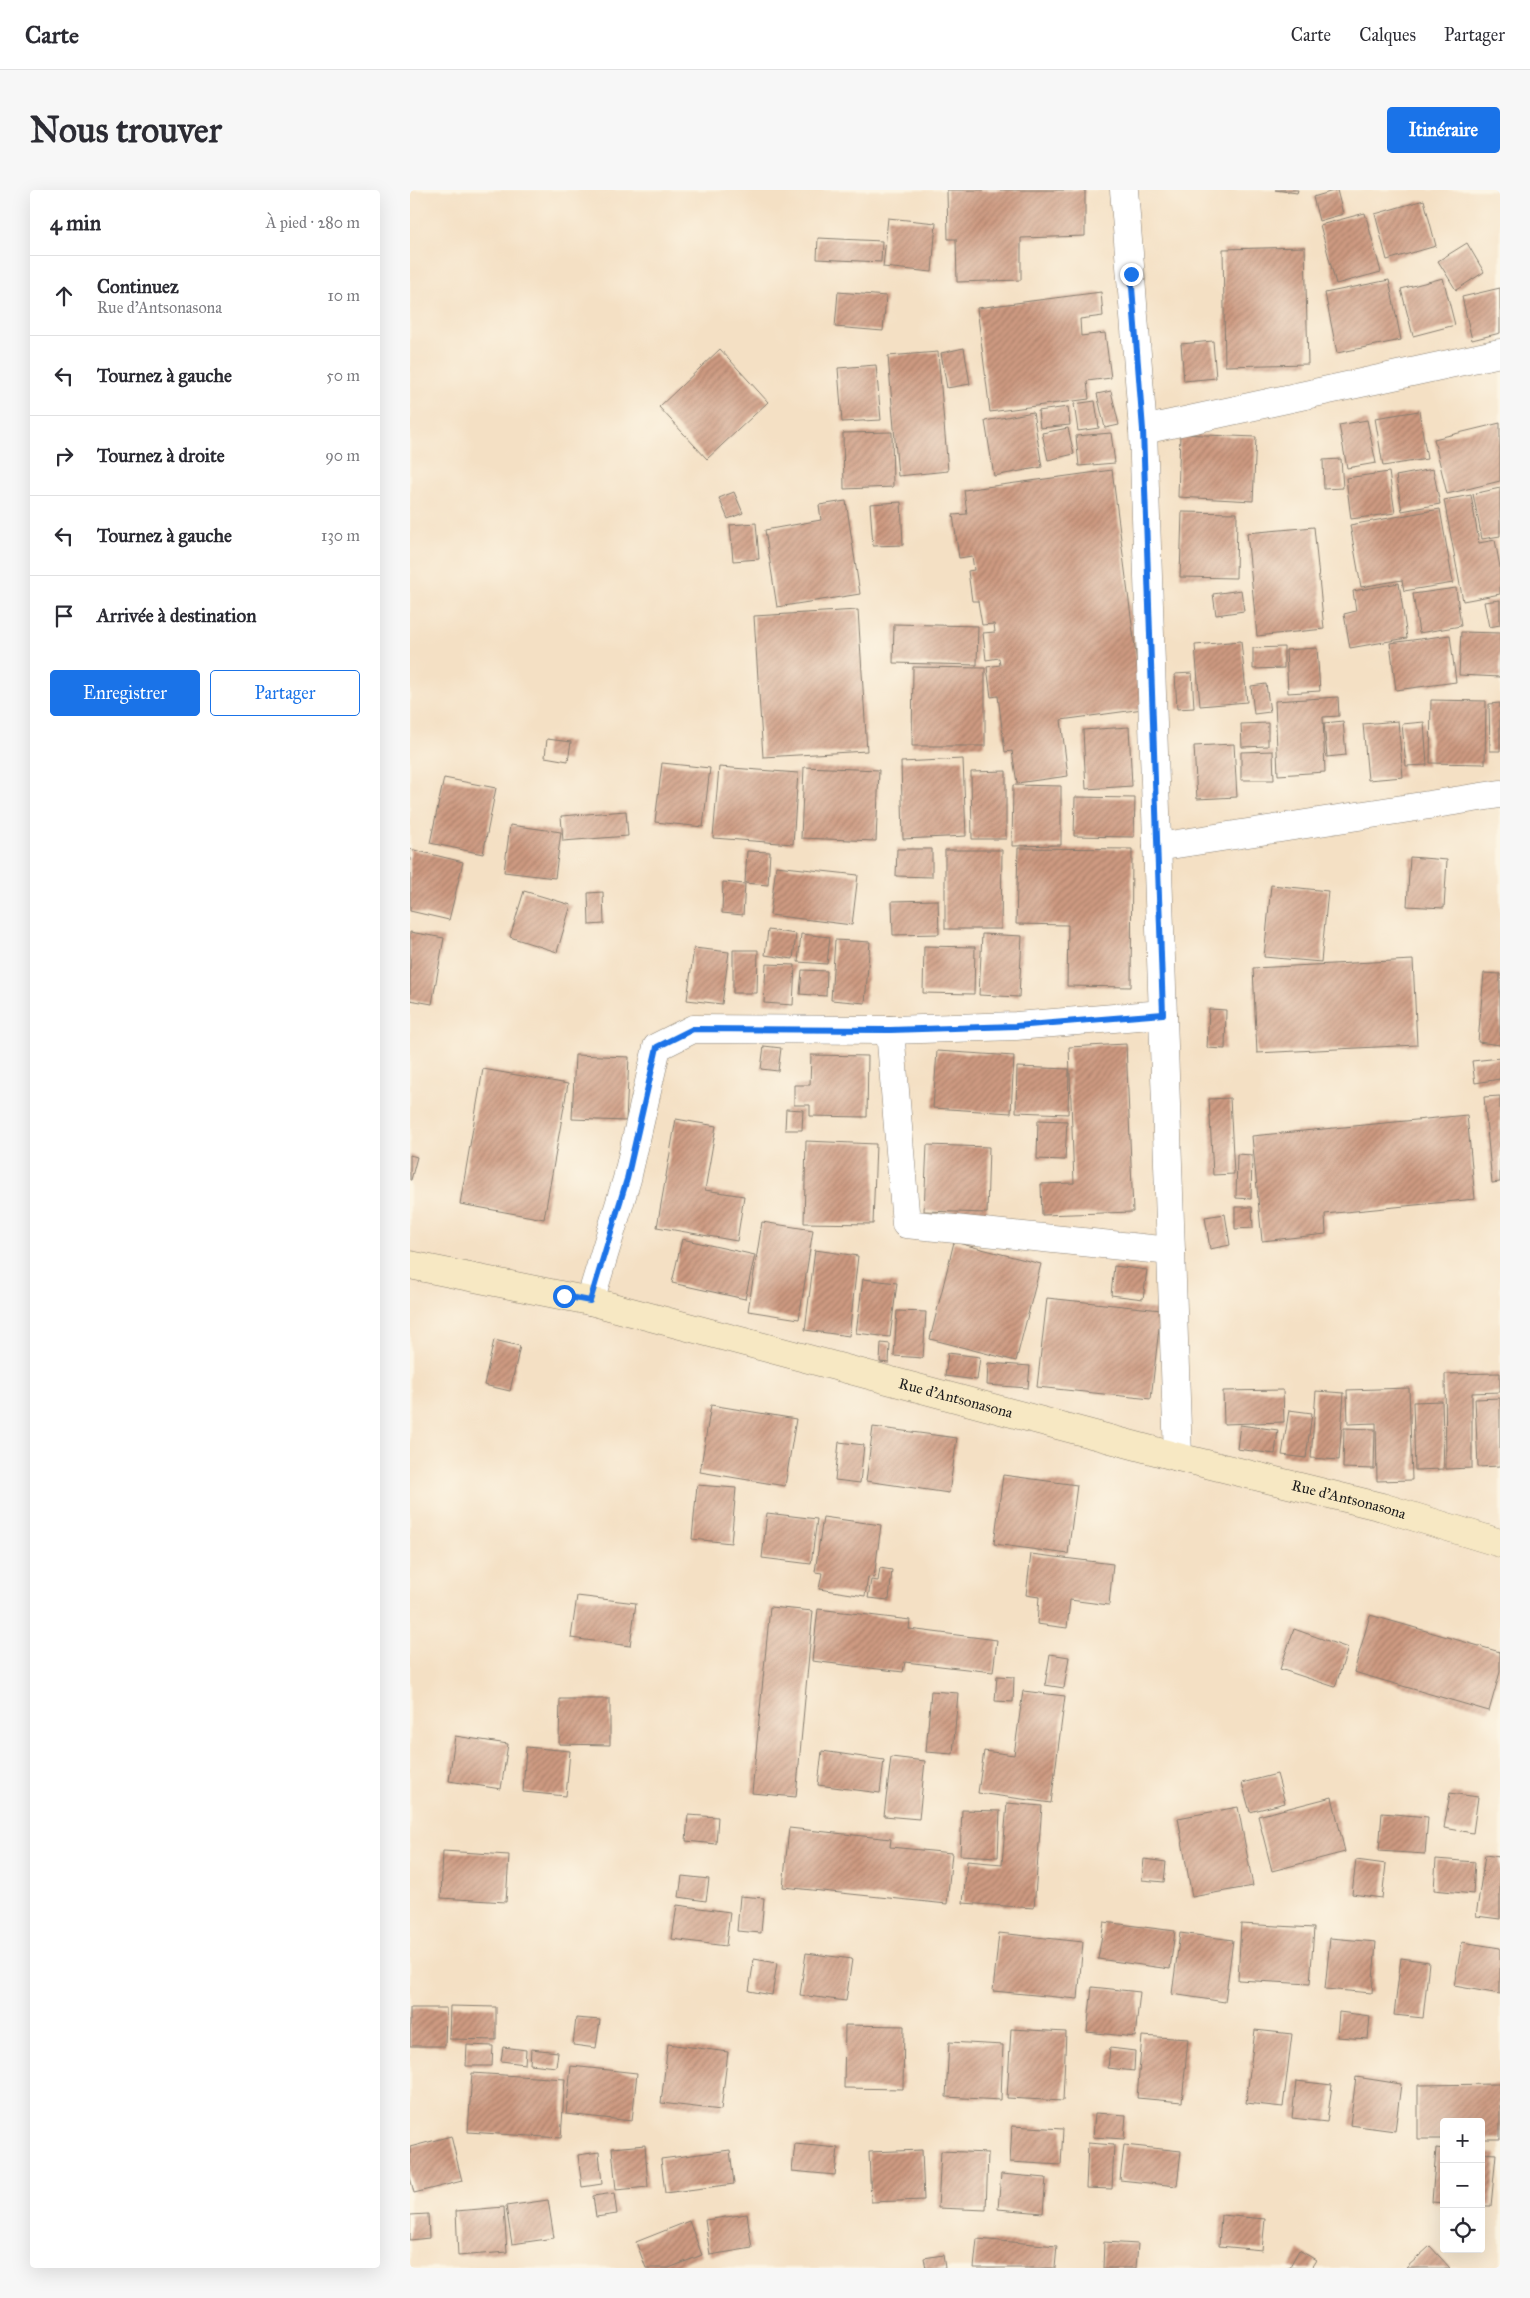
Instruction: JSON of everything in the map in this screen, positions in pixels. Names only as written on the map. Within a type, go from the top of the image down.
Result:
[{"type":"street","points":[[1124,190],[1143,430],[1178,1457]]},
{"type":"street","points":[[1143,430],[1500,354]]},
{"type":"street","points":[[1158,848],[1500,794]]},
{"type":"street","points":[[590,1301],[627,1179],[657,1047],[693,1029],[890,1030],[1016,1026],[1163,1014]]},
{"type":"street","points":[[890,1030],[906,1224],[1171,1251]]},
{"type":"street","name":"Rue d'Antsonasona","points":[[410,1265],[590,1301],[1178,1457],[1382,1507],[1500,1543]]},
{"type":"building","points":[[947,190],[1085,190],[1085,236],[1021,238],[1021,280],[957,282],[956,239],[948,239]]},
{"type":"building","points":[[1275,190],[1298,190],[1297,193]]},
{"type":"building","points":[[1337,190],[1343,214],[1319,221],[1313,197]]},
{"type":"building","points":[[1424,200],[1436,246],[1387,260],[1375,214]]},
{"type":"building","points":[[1365,213],[1381,272],[1336,284],[1320,225]]},
{"type":"building","points":[[888,218],[936,223],[932,272],[883,267]]},
{"type":"building","points":[[818,238],[882,241],[881,262],[817,259]]},
{"type":"building","points":[[1467,243],[1484,272],[1456,290],[1438,261]]},
{"type":"building","points":[[1305,247],[1308,364],[1225,366],[1223,249]]},
{"type":"building","points":[[1443,278],[1455,325],[1413,336],[1401,289]]},
{"type":"building","points":[[1389,280],[1401,340],[1337,353],[1325,293]]},
{"type":"building","points":[[1500,288],[1500,333],[1472,340],[1462,297]]},
{"type":"building","points":[[838,292],[886,296],[883,331],[835,327]]},
{"type":"building","points":[[1101,292],[1103,316],[1080,319],[1081,336],[1105,333],[1111,378],[1087,381],[1089,399],[990,412],[977,308]]},
{"type":"building","points":[[1213,341],[1216,378],[1184,381],[1181,344]]},
{"type":"building","points":[[964,348],[970,384],[947,388],[941,353]]},
{"type":"building","points":[[720,349],[768,402],[707,459],[659,407]]},
{"type":"building","points":[[938,352],[948,471],[898,476],[888,356]]},
{"type":"building","points":[[876,365],[881,420],[842,422],[838,368]]},
{"type":"building","points":[[1111,391],[1119,425],[1105,428],[1097,394]]},
{"type":"building","points":[[1095,401],[1099,428],[1078,431],[1074,404]]},
{"type":"building","points":[[1068,407],[1070,425],[1040,428],[1038,411]]},
{"type":"building","points":[[1419,411],[1427,459],[1383,466],[1375,418]]},
{"type":"building","points":[[1033,412],[1042,467],[994,476],[985,421]]},
{"type":"building","points":[[1367,420],[1376,463],[1347,468],[1339,425]]},
{"type":"building","points":[[1500,423],[1500,481],[1447,494],[1434,439]]},
{"type":"building","points":[[1068,428],[1074,454],[1048,460],[1042,433]]},
{"type":"building","points":[[892,432],[893,487],[844,489],[843,433]]},
{"type":"building","points":[[1111,433],[1115,463],[1079,466],[1076,436]]},
{"type":"building","points":[[1180,434],[1256,437],[1253,501],[1178,497]]},
{"type":"building","points":[[1341,459],[1343,488],[1324,489],[1323,460]]},
{"type":"building","points":[[1433,469],[1440,504],[1402,511],[1396,476]]},
{"type":"building","points":[[1112,470],[1143,709],[1061,720],[1068,776],[1017,783],[1012,751],[1005,752],[998,696],[991,697],[987,667],[1000,665],[999,658],[986,660],[983,633],[995,632],[994,624],[982,625],[978,601],[972,601],[968,571],[974,570],[972,556],[959,558],[953,515],[967,514],[964,490]]},
{"type":"building","points":[[1389,472],[1395,513],[1351,519],[1346,478]]},
{"type":"building","points":[[1500,488],[1500,536],[1482,539],[1473,494]]},
{"type":"building","points":[[734,492],[743,513],[728,519],[719,498]]},
{"type":"building","points":[[1471,495],[1479,543],[1495,540],[1500,567],[1500,594],[1463,601],[1444,500]]},
{"type":"building","points":[[846,501],[860,594],[777,607],[765,530],[821,520],[819,505]]},
{"type":"building","points":[[901,502],[903,545],[873,546],[870,504]]},
{"type":"building","points":[[1440,509],[1453,583],[1404,591],[1402,580],[1361,587],[1350,525]]},
{"type":"building","points":[[1182,512],[1237,513],[1236,578],[1180,577]]},
{"type":"building","points":[[756,523],[759,559],[733,561],[730,525]]},
{"type":"building","points":[[1314,527],[1324,629],[1257,636],[1247,533]]},
{"type":"building","points":[[1399,583],[1407,638],[1350,648],[1344,614],[1356,611],[1353,591]]},
{"type":"building","points":[[1456,588],[1461,626],[1419,633],[1413,594]]},
{"type":"building","points":[[1241,590],[1244,611],[1216,615],[1213,594]]},
{"type":"building","points":[[1500,600],[1500,625],[1489,627],[1484,602]]},
{"type":"building","points":[[858,610],[867,751],[763,757],[754,616]]},
{"type":"building","points":[[894,624],[978,626],[977,665],[893,663]]},
{"type":"building","points":[[1461,632],[1500,633],[1500,677],[1459,675]]},
{"type":"building","points":[[1450,635],[1456,682],[1396,690],[1390,643]]},
{"type":"building","points":[[1241,641],[1247,702],[1200,706],[1195,645]]},
{"type":"building","points":[[1284,647],[1284,668],[1253,669],[1253,648]]},
{"type":"building","points":[[1317,648],[1320,691],[1288,693],[1286,650]]},
{"type":"building","points":[[913,667],[985,668],[985,746],[912,746]]},
{"type":"building","points":[[1192,673],[1194,708],[1177,709],[1175,674]]},
{"type":"building","points":[[1266,684],[1270,712],[1254,714],[1251,686]]},
{"type":"building","points":[[1338,697],[1339,716],[1323,717],[1325,772],[1278,775],[1275,701]]},
{"type":"building","points":[[1431,700],[1486,701],[1485,764],[1430,763]]},
{"type":"building","points":[[1500,703],[1500,751],[1490,751],[1489,704]]},
{"type":"building","points":[[1343,721],[1346,755],[1327,757],[1324,723]]},
{"type":"building","points":[[1398,721],[1403,777],[1368,780],[1363,724]]},
{"type":"building","points":[[1424,722],[1427,765],[1406,766],[1402,724]]},
{"type":"building","points":[[1268,723],[1268,746],[1242,747],[1241,724]]},
{"type":"building","points":[[1129,727],[1132,786],[1086,789],[1083,730]]},
{"type":"building","points":[[547,739],[571,742],[568,761],[545,757]]},
{"type":"building","points":[[1234,744],[1237,797],[1197,799],[1194,746]]},
{"type":"building","points":[[1273,751],[1274,780],[1241,780],[1241,752]]},
{"type":"building","points":[[963,759],[966,836],[903,839],[901,762]]},
{"type":"building","points":[[662,763],[710,768],[703,827],[655,822]]},
{"type":"building","points":[[719,767],[798,773],[793,844],[713,838]]},
{"type":"building","points":[[804,767],[879,770],[876,841],[801,838]]},
{"type":"building","points":[[1006,771],[1006,839],[972,839],[971,772]]},
{"type":"building","points":[[444,778],[496,788],[483,854],[430,843]]},
{"type":"building","points":[[1013,785],[1061,786],[1061,845],[1012,846]]},
{"type":"building","points":[[1075,797],[1135,798],[1134,837],[1074,836]]},
{"type":"building","points":[[626,811],[628,836],[563,841],[561,816]]},
{"type":"building","points":[[510,825],[561,832],[555,878],[504,872]]},
{"type":"building","points":[[1018,848],[1132,849],[1131,987],[1067,986],[1068,925],[1016,924]]},
{"type":"building","points":[[410,849],[463,862],[449,920],[410,911]]},
{"type":"building","points":[[897,849],[932,849],[932,877],[896,876]]},
{"type":"building","points":[[945,850],[1002,850],[1001,929],[945,929]]},
{"type":"building","points":[[747,851],[770,852],[768,885],[745,883]]},
{"type":"building","points":[[1410,857],[1447,860],[1444,908],[1407,906]]},
{"type":"building","points":[[776,866],[858,875],[852,925],[770,915]]},
{"type":"building","points":[[723,882],[745,884],[743,915],[722,913]]},
{"type":"building","points":[[1271,885],[1328,891],[1321,962],[1264,957]]},
{"type":"building","points":[[524,891],[571,905],[557,952],[510,937]]},
{"type":"building","points":[[603,892],[604,924],[589,925],[588,893]]},
{"type":"building","points":[[938,900],[939,934],[893,935],[892,901]]},
{"type":"building","points":[[768,930],[796,934],[793,959],[765,955]]},
{"type":"building","points":[[410,932],[444,938],[432,1004],[410,1000]]},
{"type":"building","points":[[801,934],[830,937],[827,964],[798,962]]},
{"type":"building","points":[[982,934],[1022,936],[1019,997],[979,995]]},
{"type":"building","points":[[835,940],[870,942],[865,1003],[831,1000]]},
{"type":"building","points":[[924,946],[975,947],[974,994],[923,993]]},
{"type":"building","points":[[694,948],[729,952],[722,1004],[687,1000]]},
{"type":"building","points":[[733,950],[758,950],[757,993],[733,993]]},
{"type":"building","points":[[1413,960],[1417,1045],[1257,1053],[1253,968]]},
{"type":"building","points":[[766,964],[795,965],[793,1005],[764,1003]]},
{"type":"building","points":[[802,970],[827,971],[826,996],[800,994]]},
{"type":"building","points":[[1484,973],[1500,974],[1500,1045],[1478,1042]]},
{"type":"building","points":[[1209,1009],[1226,1010],[1225,1049],[1207,1048]]},
{"type":"building","points":[[1126,1044],[1133,1212],[1042,1215],[1041,1184],[1074,1183],[1069,1047]]},
{"type":"building","points":[[764,1046],[781,1048],[778,1071],[761,1069]]},
{"type":"building","points":[[937,1051],[1014,1056],[1011,1113],[933,1108]]},
{"type":"building","points":[[575,1055],[629,1057],[626,1121],[572,1119]]},
{"type":"building","points":[[811,1055],[868,1056],[867,1117],[810,1116],[810,1105],[794,1105],[794,1085],[810,1085]]},
{"type":"building","points":[[1500,1058],[1500,1079],[1475,1083],[1472,1061]]},
{"type":"building","points":[[1017,1067],[1069,1069],[1068,1114],[1016,1112]]},
{"type":"building","points":[[483,1069],[568,1084],[544,1219],[460,1204]]},
{"type":"building","points":[[1500,1096],[1500,1182],[1492,1183],[1484,1097]]},
{"type":"building","points":[[1230,1098],[1234,1174],[1213,1175],[1209,1099]]},
{"type":"building","points":[[786,1109],[803,1110],[802,1130],[785,1130]]},
{"type":"building","points":[[1467,1115],[1475,1199],[1325,1214],[1326,1234],[1262,1241],[1252,1136]]},
{"type":"building","points":[[676,1119],[716,1126],[705,1190],[744,1196],[737,1241],[657,1227]]},
{"type":"building","points":[[1038,1120],[1067,1121],[1065,1160],[1037,1159]]},
{"type":"building","points":[[806,1141],[876,1144],[873,1224],[804,1223]]},
{"type":"building","points":[[927,1145],[989,1147],[987,1213],[924,1211]]},
{"type":"building","points":[[1237,1154],[1252,1155],[1251,1199],[1236,1198]]},
{"type":"building","points":[[410,1155],[417,1157],[411,1180],[410,1180]]},
{"type":"building","points":[[1235,1207],[1252,1207],[1253,1228],[1235,1229]]},
{"type":"building","points":[[1225,1214],[1230,1245],[1210,1249],[1205,1217]]},
{"type":"building","points":[[762,1222],[813,1230],[799,1319],[748,1311]]},
{"type":"building","points":[[682,1239],[755,1255],[745,1299],[672,1283]]},
{"type":"building","points":[[954,1242],[1041,1264],[1016,1361],[930,1339]]},
{"type":"building","points":[[815,1250],[858,1256],[849,1336],[805,1330]]},
{"type":"building","points":[[1114,1266],[1147,1270],[1143,1299],[1111,1295]]},
{"type":"building","points":[[863,1279],[897,1283],[890,1337],[856,1333]]},
{"type":"building","points":[[1047,1298],[1161,1310],[1151,1399],[1037,1387]]},
{"type":"building","points":[[897,1311],[926,1312],[923,1358],[894,1356]]},
{"type":"building","points":[[494,1340],[520,1346],[510,1391],[484,1385]]},
{"type":"building","points":[[881,1343],[890,1344],[889,1363],[880,1362]]},
{"type":"building","points":[[948,1353],[980,1357],[977,1380],[945,1376]]},
{"type":"building","points":[[988,1363],[1030,1366],[1028,1388],[987,1385]]},
{"type":"building","points":[[1500,1373],[1500,1392],[1472,1393],[1472,1468],[1446,1469],[1445,1374]]},
{"type":"building","points":[[1409,1388],[1412,1480],[1377,1481],[1376,1423],[1348,1424],[1347,1390]]},
{"type":"building","points":[[1283,1390],[1284,1422],[1224,1424],[1223,1391]]},
{"type":"building","points":[[1316,1391],[1344,1393],[1339,1460],[1311,1458]]},
{"type":"building","points":[[1500,1398],[1500,1466],[1478,1467],[1475,1399]]},
{"type":"building","points":[[1442,1401],[1444,1469],[1415,1470],[1413,1402]]},
{"type":"building","points":[[711,1405],[796,1419],[785,1486],[700,1472]]},
{"type":"building","points":[[1289,1410],[1312,1413],[1306,1458],[1282,1455]]},
{"type":"building","points":[[1240,1425],[1278,1430],[1275,1454],[1237,1449]]},
{"type":"building","points":[[873,1427],[957,1438],[949,1493],[866,1481]]},
{"type":"building","points":[[1344,1428],[1375,1429],[1374,1469],[1343,1468]]},
{"type":"building","points":[[839,1442],[864,1445],[860,1483],[835,1480]]},
{"type":"building","points":[[1003,1475],[1077,1485],[1068,1554],[994,1544]]},
{"type":"building","points":[[697,1485],[736,1488],[731,1543],[692,1539]]},
{"type":"building","points":[[767,1513],[817,1519],[811,1564],[762,1558]]},
{"type":"building","points":[[823,1517],[881,1525],[874,1578],[868,1577],[865,1596],[819,1589],[822,1573],[815,1572]]},
{"type":"building","points":[[1031,1554],[1113,1564],[1109,1605],[1070,1600],[1067,1628],[1037,1624],[1039,1597],[1026,1595]]},
{"type":"building","points":[[880,1568],[892,1570],[889,1600],[868,1598],[871,1580],[878,1581]]},
{"type":"building","points":[[577,1596],[636,1603],[630,1646],[571,1638]]},
{"type":"building","points":[[770,1607],[813,1611],[796,1797],[752,1793]]},
{"type":"building","points":[[818,1609],[910,1620],[909,1629],[997,1640],[993,1672],[905,1662],[903,1672],[812,1661]]},
{"type":"building","points":[[1370,1615],[1500,1652],[1500,1672],[1489,1711],[1354,1672]]},
{"type":"building","points":[[1294,1629],[1348,1648],[1335,1687],[1280,1669]]},
{"type":"building","points":[[1050,1654],[1069,1657],[1064,1688],[1045,1685]]},
{"type":"building","points":[[997,1676],[1014,1677],[1013,1702],[995,1701]]},
{"type":"building","points":[[931,1691],[958,1693],[953,1754],[926,1752]]},
{"type":"building","points":[[1023,1691],[1065,1696],[1051,1803],[978,1793],[984,1751],[1014,1755]]},
{"type":"building","points":[[560,1699],[610,1699],[610,1745],[559,1744]]},
{"type":"building","points":[[455,1736],[508,1744],[501,1789],[449,1781]]},
{"type":"building","points":[[526,1747],[570,1751],[566,1796],[523,1792]]},
{"type":"building","points":[[822,1751],[884,1760],[880,1793],[818,1785]]},
{"type":"building","points":[[891,1757],[925,1761],[919,1819],[884,1816]]},
{"type":"building","points":[[1277,1774],[1285,1803],[1250,1812],[1242,1783]]},
{"type":"building","points":[[1450,1793],[1478,1797],[1473,1833],[1444,1828]]},
{"type":"building","points":[[1332,1797],[1345,1852],[1272,1871],[1258,1816]]},
{"type":"building","points":[[1007,1803],[1042,1806],[1034,1908],[963,1903],[967,1861],[1002,1864]]},
{"type":"building","points":[[1238,1807],[1253,1886],[1192,1897],[1178,1818]]},
{"type":"building","points":[[962,1810],[1000,1811],[998,1857],[960,1855]]},
{"type":"building","points":[[1382,1813],[1428,1817],[1425,1854],[1379,1851]]},
{"type":"building","points":[[688,1815],[718,1817],[716,1844],[686,1841]]},
{"type":"building","points":[[789,1828],[891,1839],[890,1847],[952,1853],[947,1904],[783,1887]]},
{"type":"building","points":[[443,1851],[509,1855],[506,1902],[441,1898]]},
{"type":"building","points":[[1485,1855],[1500,1857],[1500,1919],[1476,1916]]},
{"type":"building","points":[[1144,1859],[1166,1862],[1164,1882],[1142,1880]]},
{"type":"building","points":[[1436,1859],[1475,1862],[1473,1894],[1434,1890]]},
{"type":"building","points":[[1356,1860],[1386,1864],[1382,1898],[1352,1894]]},
{"type":"building","points":[[682,1876],[709,1879],[706,1901],[679,1897]]},
{"type":"building","points":[[740,1896],[764,1898],[761,1933],[737,1931]]},
{"type":"building","points":[[677,1905],[730,1912],[726,1946],[672,1939]]},
{"type":"building","points":[[1104,1922],[1175,1931],[1170,1969],[1098,1959]]},
{"type":"building","points":[[1241,1924],[1314,1928],[1310,1984],[1238,1980]]},
{"type":"building","points":[[999,1933],[1083,1942],[1078,1999],[993,1991]]},
{"type":"building","points":[[1180,1933],[1233,1940],[1225,2002],[1172,1994]]},
{"type":"building","points":[[1330,1938],[1376,1942],[1372,1993],[1325,1989]]},
{"type":"building","points":[[1462,1942],[1500,1948],[1500,1994],[1454,1986]]},
{"type":"building","points":[[806,1953],[852,1959],[846,2001],[800,1995]]},
{"type":"building","points":[[1401,1958],[1429,1962],[1423,2018],[1394,2015]]},
{"type":"building","points":[[754,1959],[777,1963],[772,1995],[749,1991]]},
{"type":"building","points":[[1092,1987],[1140,1992],[1135,2037],[1087,2032]]},
{"type":"building","points":[[450,2006],[496,2007],[496,2040],[449,2039]]},
{"type":"building","points":[[410,2008],[446,2008],[445,2046],[410,2046]]},
{"type":"building","points":[[1339,2012],[1370,2016],[1368,2039],[1337,2037]]},
{"type":"building","points":[[576,2018],[600,2020],[596,2048],[573,2045]]},
{"type":"building","points":[[845,2025],[904,2026],[903,2089],[844,2088]]},
{"type":"building","points":[[1011,2029],[1066,2032],[1063,2101],[1007,2098]]},
{"type":"building","points":[[1255,2030],[1292,2034],[1283,2107],[1246,2103]]},
{"type":"building","points":[[1142,2036],[1188,2039],[1182,2102],[1137,2098]]},
{"type":"building","points":[[949,2042],[1003,2045],[1001,2100],[946,2097]]},
{"type":"building","points":[[668,2044],[728,2052],[721,2110],[661,2103]]},
{"type":"building","points":[[467,2045],[493,2046],[492,2066],[466,2066]]},
{"type":"building","points":[[503,2047],[526,2050],[525,2064],[501,2061]]},
{"type":"building","points":[[1110,2048],[1135,2051],[1134,2071],[1108,2068]]},
{"type":"building","points":[[531,2049],[558,2052],[556,2067],[530,2064]]},
{"type":"building","points":[[571,2066],[637,2073],[632,2121],[566,2114]]},
{"type":"building","points":[[472,2073],[565,2079],[561,2138],[468,2132]]},
{"type":"building","points":[[1356,2077],[1401,2084],[1395,2131],[1350,2125]]},
{"type":"building","points":[[1296,2081],[1332,2085],[1327,2122],[1292,2118]]},
{"type":"building","points":[[1500,2084],[1500,2139],[1485,2139],[1485,2118],[1440,2118],[1440,2139],[1418,2139],[1418,2085]]},
{"type":"building","points":[[1095,2113],[1126,2115],[1124,2139],[1093,2137]]},
{"type":"building","points":[[1012,2126],[1063,2129],[1061,2165],[1010,2162]]},
{"type":"building","points":[[451,2136],[462,2181],[414,2193],[410,2177],[410,2147]]},
{"type":"building","points":[[1088,2143],[1114,2145],[1112,2189],[1086,2188]]},
{"type":"building","points":[[795,2144],[838,2148],[835,2175],[792,2171]]},
{"type":"building","points":[[645,2145],[648,2187],[616,2190],[612,2148]]},
{"type":"building","points":[[1124,2145],[1181,2151],[1177,2186],[1120,2180]]},
{"type":"building","points":[[1436,2148],[1440,2148],[1440,2203],[1432,2202]]},
{"type":"building","points":[[730,2150],[734,2184],[665,2193],[661,2159]]},
{"type":"building","points":[[922,2150],[924,2200],[871,2202],[869,2152]]},
{"type":"building","points":[[941,2151],[988,2153],[986,2210],[938,2208]]},
{"type":"building","points":[[599,2152],[602,2184],[582,2187],[578,2155]]},
{"type":"building","points":[[1485,2153],[1496,2154],[1491,2206],[1485,2206]]},
{"type":"building","points":[[1001,2174],[1046,2178],[1043,2213],[998,2209]]},
{"type":"building","points":[[614,2193],[617,2214],[596,2217],[593,2196]]},
{"type":"building","points":[[548,2200],[554,2238],[512,2244],[506,2206]]},
{"type":"building","points":[[504,2207],[507,2252],[458,2256],[456,2211]]},
{"type":"building","points":[[428,2214],[429,2238],[410,2240],[410,2215]]},
{"type":"building","points":[[747,2214],[752,2248],[710,2255],[705,2220]]},
{"type":"building","points":[[1221,2215],[1265,2219],[1262,2250],[1219,2246]]},
{"type":"building","points":[[689,2221],[702,2255],[669,2268],[646,2268],[636,2242]]},
{"type":"building","points":[[977,2239],[1057,2246],[1055,2268],[974,2268]]},
{"type":"building","points":[[1104,2242],[1138,2244],[1136,2268],[1103,2268]]},
{"type":"building","points":[[1430,2246],[1450,2268],[1406,2268]]},
{"type":"building","points":[[1299,2250],[1316,2260],[1311,2268],[1289,2268]]},
{"type":"building","points":[[943,2255],[945,2268],[926,2268],[924,2258]]},
{"type":"route","points":[[564,1296],[590,1301],[627,1179],[657,1047],[693,1029],[890,1030],[1016,1026],[1163,1014],[1143,430],[1131,274]]}]
